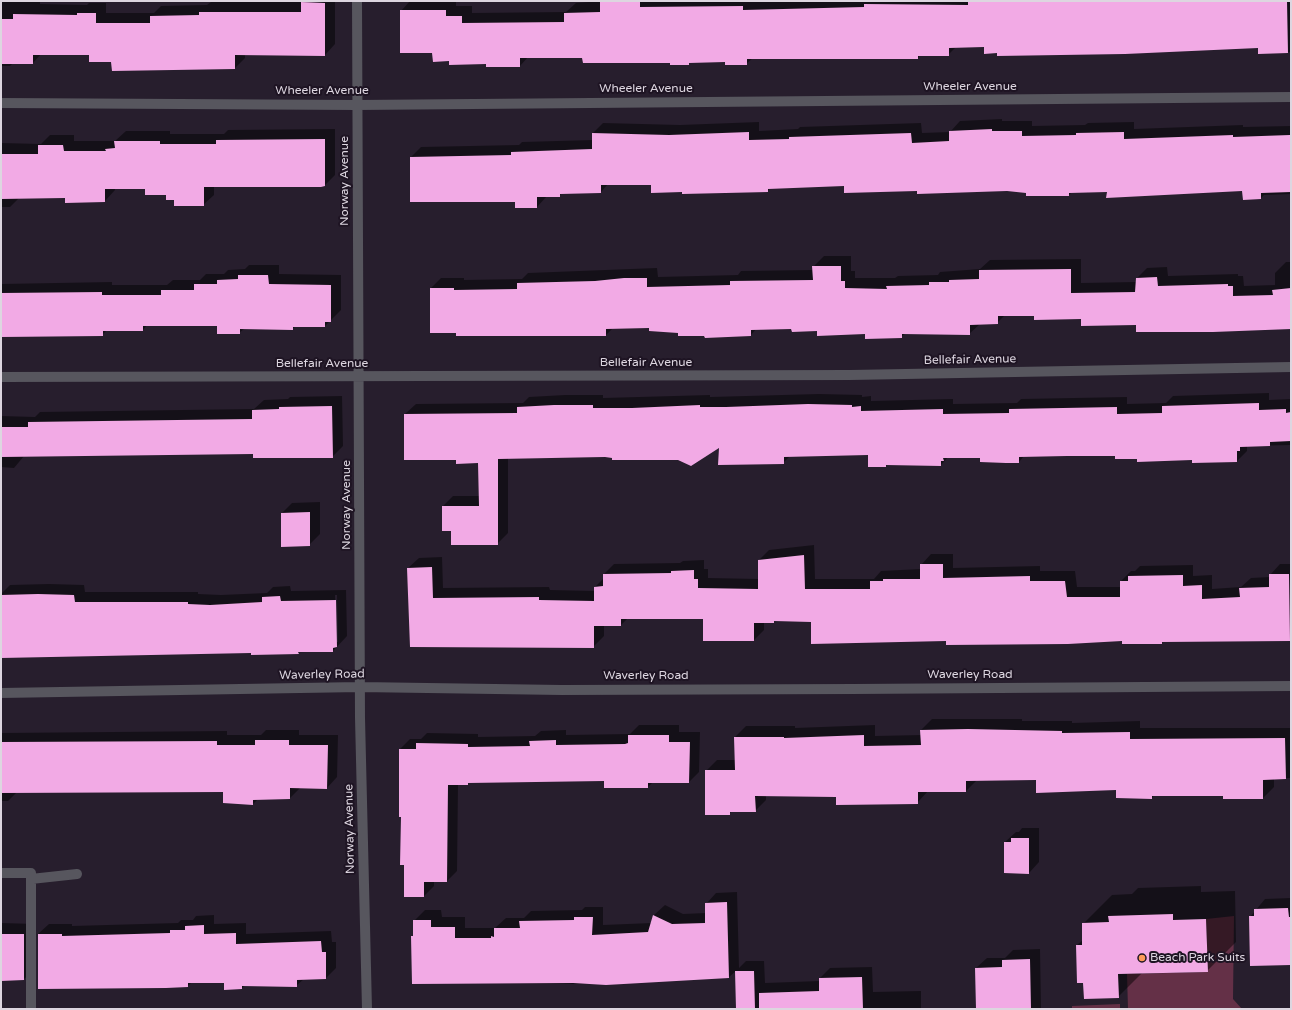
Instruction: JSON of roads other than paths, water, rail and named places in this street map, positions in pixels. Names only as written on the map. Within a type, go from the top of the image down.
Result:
[{"type":"street","name":"Norway Avenue","points":[[357,1],[360,377],[360,687],[367,1009]]},
{"type":"street","name":"Wheeler Avenue","points":[[1,103],[357,105],[1291,97]]},
{"type":"street","name":"Bellefair Avenue","points":[[1,377],[850,375],[1291,367]]},
{"type":"street","name":"Waverley Road","points":[[1,694],[360,687],[562,690],[1291,686]]},
{"type":"street","points":[[1,873],[31,873],[31,1009]]},
{"type":"street","points":[[31,879],[77,874]]},
{"type":"place","name":"Beach Park Suits","points":[[1142,958]]}]
